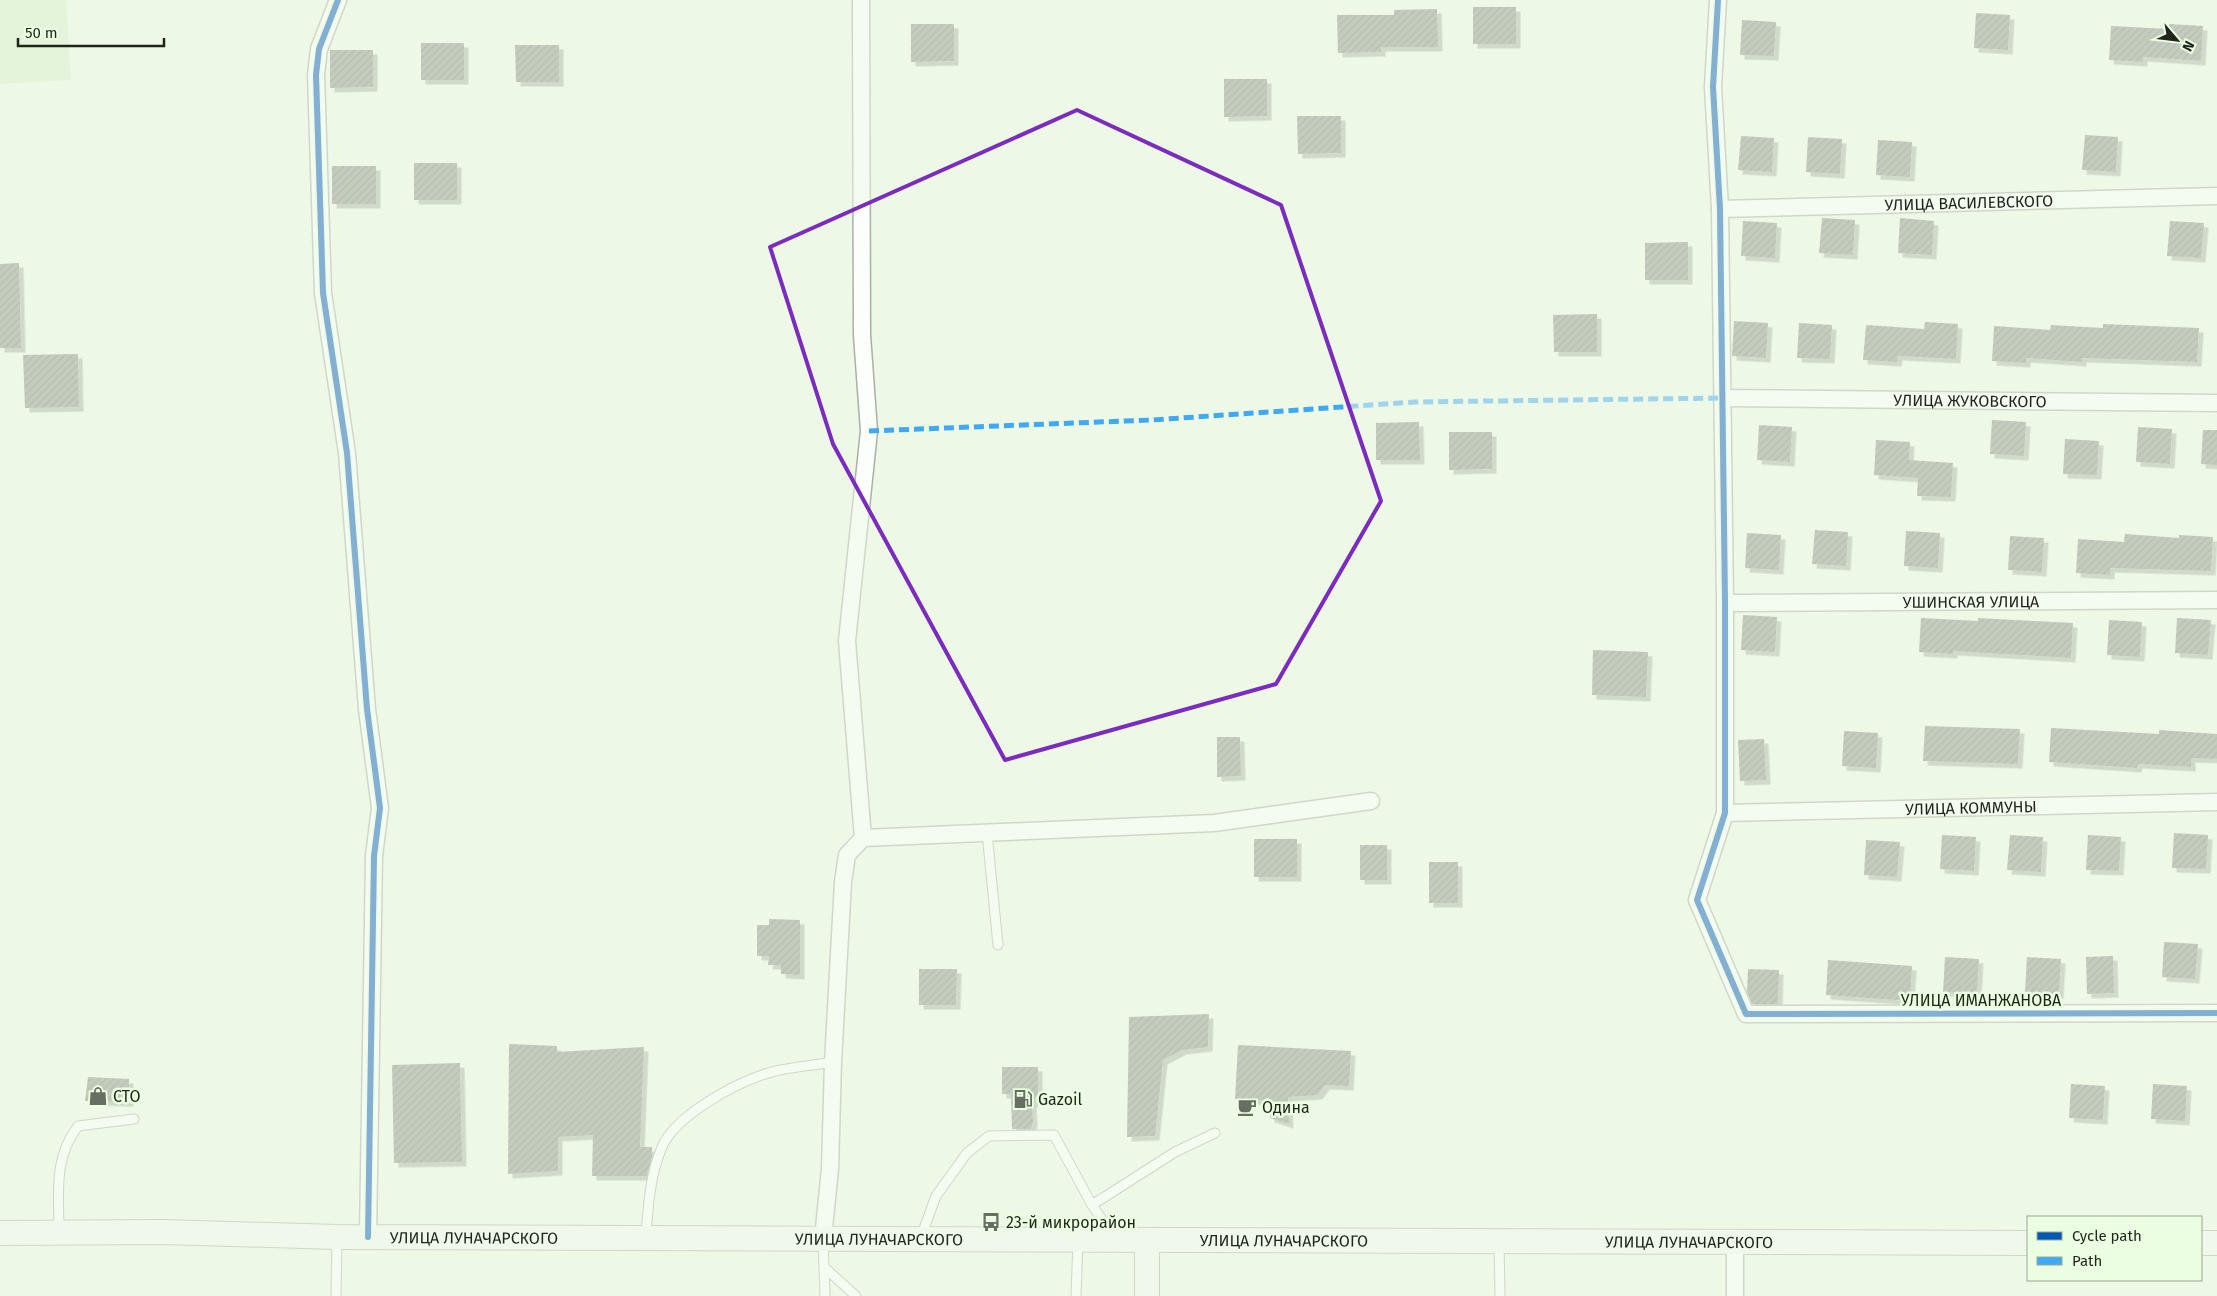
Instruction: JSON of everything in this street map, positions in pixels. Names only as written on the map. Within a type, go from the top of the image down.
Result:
[{"type":"main road","name":"УЛИЦА ЛУНАЧАРСКОГО","points":[[0,1233],[163,1232],[337,1237],[2027,1242]]},
{"type":"main road","points":[[1147,1240],[1147,1296]]},
{"type":"main road","points":[[2202,1243],[2217,1243]]},
{"type":"street","points":[[338,0],[319,49],[316,75],[323,293],[347,453],[367,709],[380,808],[374,856],[368,1237]]},
{"type":"street","points":[[861,0],[862,335],[869,431],[847,641],[863,838]]},
{"type":"street","points":[[1718,0],[1713,87],[1720,209],[1725,603],[1725,812]]},
{"type":"street","name":"УЛИЦА ВАСИЛЕВСКОГО","points":[[1720,209],[2217,196]]},
{"type":"street","name":"УЛИЦА ЖУКОВСКОГО","points":[[1722,398],[2217,403]]},
{"type":"street","name":"УШИНСКАЯ УЛИЦА","points":[[1725,603],[2217,600]]},
{"type":"street","points":[[823,1238],[830,1169],[833,1062],[843,882],[847,855],[863,838],[1214,823],[1371,801]]},
{"type":"street","name":"УЛИЦА КОММУНЫ","points":[[1725,812],[2217,802]]},
{"type":"street","name":"УЛИЦА ИМАНЖАНОВА","points":[[1725,812],[1697,900],[1746,1014],[2217,1013]]},
{"type":"street","points":[[1735,1242],[1735,1296]]},
{"type":"lane","points":[[987,833],[998,945]]},
{"type":"lane","points":[[646,1238],[648,1194],[662,1146],[686,1117],[719,1095],[766,1074],[833,1062]]},
{"type":"lane","points":[[59,1233],[60,1164],[69,1138],[78,1126],[134,1119]]},
{"type":"lane","points":[[1092,1205],[1175,1152],[1215,1133]]},
{"type":"lane","points":[[920,1239],[936,1196],[967,1153],[989,1136],[1054,1135],[1092,1205],[1116,1239]]},
{"type":"lane","points":[[336,1296],[337,1237]]},
{"type":"lane","points":[[823,1238],[825,1296]]},
{"type":"lane","points":[[1076,1296],[1078,1240]]},
{"type":"lane","points":[[1499,1241],[1500,1296]]},
{"type":"lane","points":[[825,1268],[856,1296]]},
{"type":"highlighted area","points":[[1077,110],[1281,205],[1381,501],[1276,684],[1005,760],[833,444],[770,247]]},
{"type":"green space","points":[[0,0],[66,0],[71,80],[0,84]]},
{"type":"building","points":[[1473,7],[1516,7],[1516,44],[1473,44]]},
{"type":"building","points":[[1437,9],[1438,47],[1381,47],[1381,52],[1338,53],[1337,15],[1394,15],[1394,10]]},
{"type":"building","points":[[1976,13],[2010,15],[2008,50],[1974,48]]},
{"type":"building","points":[[1742,20],[1776,22],[1774,56],[1740,55]]},
{"type":"building","points":[[911,24],[954,24],[954,61],[911,62]]},
{"type":"building","points":[[2169,24],[2203,26],[2201,61],[2143,57],[2143,62],[2109,60],[2111,26],[2169,29]]},
{"type":"building","points":[[421,43],[464,43],[464,80],[421,80]]},
{"type":"building","points":[[515,45],[559,45],[559,82],[516,82]]},
{"type":"building","points":[[330,50],[373,50],[373,87],[330,88]]},
{"type":"building","points":[[1224,79],[1267,79],[1267,116],[1224,117]]},
{"type":"building","points":[[1297,116],[1341,116],[1341,153],[1298,154]]},
{"type":"building","points":[[2085,135],[2118,137],[2116,172],[2082,170]]},
{"type":"building","points":[[1741,136],[1774,138],[1772,172],[1738,170]]},
{"type":"building","points":[[1808,137],[1842,139],[1840,174],[1806,172]]},
{"type":"building","points":[[1878,140],[1912,142],[1910,177],[1876,175]]},
{"type":"building","points":[[414,163],[457,163],[457,200],[414,200]]},
{"type":"building","points":[[332,166],[376,166],[376,204],[332,204]]},
{"type":"building","points":[[1822,218],[1855,220],[1853,255],[1819,253]]},
{"type":"building","points":[[1900,218],[1934,221],[1932,255],[1898,253]]},
{"type":"building","points":[[1743,221],[1777,223],[1775,258],[1741,256]]},
{"type":"building","points":[[2170,221],[2204,223],[2201,258],[2167,256]]},
{"type":"building","points":[[1688,242],[1688,280],[1645,280],[1645,243]]},
{"type":"building","points":[[19,263],[21,348],[0,348],[0,264]]},
{"type":"building","points":[[1597,314],[1597,352],[1554,352],[1553,315]]},
{"type":"building","points":[[1734,321],[1768,323],[1766,358],[1732,356]]},
{"type":"building","points":[[1925,322],[1958,324],[1956,359],[1898,356],[1897,362],[1863,360],[1866,325],[1924,329]]},
{"type":"building","points":[[1799,323],[1832,325],[1830,359],[1797,358]]},
{"type":"building","points":[[2103,324],[2199,328],[2197,362],[2082,358],[2082,362],[2026,358],[2026,363],[1992,361],[1994,326],[2050,330],[2051,325],[2103,328]]},
{"type":"building","points":[[78,354],[79,407],[25,408],[23,355]]},
{"type":"building","points":[[1992,420],[2026,422],[2024,456],[1990,454]]},
{"type":"building","points":[[1419,422],[1420,460],[1376,460],[1376,423]]},
{"type":"building","points":[[1759,425],[1792,427],[1790,462],[1757,460]]},
{"type":"building","points":[[2138,427],[2172,429],[2170,464],[2136,462]]},
{"type":"building","points":[[2203,430],[2217,430],[2217,465],[2201,464]]},
{"type":"building","points":[[1449,432],[1492,432],[1492,469],[1449,470]]},
{"type":"building","points":[[2065,439],[2099,441],[2097,475],[2063,474]]},
{"type":"building","points":[[1876,440],[1910,442],[1909,460],[1953,463],[1951,497],[1917,496],[1918,478],[1874,475]]},
{"type":"building","points":[[1815,530],[1848,532],[1846,566],[1812,564]]},
{"type":"building","points":[[1906,531],[1940,533],[1938,568],[1904,566]]},
{"type":"building","points":[[1747,533],[1781,535],[1779,570],[1745,568]]},
{"type":"building","points":[[2125,534],[2179,538],[2179,535],[2213,537],[2211,571],[2110,568],[2110,575],[2076,573],[2078,539],[2124,542]]},
{"type":"building","points":[[2010,536],[2044,538],[2042,572],[2008,570]]},
{"type":"building","points":[[1743,615],[1777,617],[1775,652],[1741,650]]},
{"type":"building","points":[[1921,618],[1978,621],[1978,618],[2073,623],[2071,658],[1953,651],[1953,654],[1919,652]]},
{"type":"building","points":[[2177,618],[2211,620],[2208,655],[2175,653]]},
{"type":"building","points":[[2109,620],[2142,622],[2140,657],[2107,655]]},
{"type":"building","points":[[1593,650],[1648,652],[1646,697],[1592,695]]},
{"type":"building","points":[[1925,726],[2020,729],[2018,764],[1923,761]]},
{"type":"building","points":[[2051,728],[2159,734],[2159,730],[2217,734],[2217,759],[2191,758],[2191,767],[2138,764],[2137,768],[2049,762]]},
{"type":"building","points":[[1844,731],[1878,733],[1876,768],[1842,766]]},
{"type":"building","points":[[1217,737],[1240,737],[1241,776],[1217,777]]},
{"type":"building","points":[[1764,739],[1766,780],[1740,781],[1738,740]]},
{"type":"building","points":[[2174,833],[2208,835],[2206,869],[2172,868]]},
{"type":"building","points":[[1942,835],[1976,837],[1974,871],[1940,869]]},
{"type":"building","points":[[2010,835],[2043,837],[2041,872],[2007,870]]},
{"type":"building","points":[[2088,835],[2121,837],[2119,871],[2086,870]]},
{"type":"building","points":[[1254,839],[1297,839],[1297,877],[1254,877]]},
{"type":"building","points":[[1866,840],[1900,842],[1897,877],[1864,875]]},
{"type":"building","points":[[1360,845],[1387,845],[1387,880],[1360,880]]},
{"type":"building","points":[[1429,862],[1458,862],[1458,903],[1429,903]]},
{"type":"building","points":[[769,919],[800,920],[800,975],[781,974],[781,965],[768,965],[769,956],[757,956],[757,925],[769,925]]},
{"type":"building","points":[[2164,942],[2198,944],[2195,979],[2162,977]]},
{"type":"building","points":[[2113,956],[2114,993],[2087,994],[2086,957]]},
{"type":"building","points":[[1945,957],[1979,959],[1977,994],[1943,992]]},
{"type":"building","points":[[2027,957],[2061,959],[2059,994],[2025,992]]},
{"type":"building","points":[[1828,960],[1912,966],[1910,1001],[1826,995]]},
{"type":"building","points":[[919,969],[957,969],[956,1005],[919,1005]]},
{"type":"building","points":[[1748,969],[1779,970],[1778,1004],[1752,1004],[1747,992]]},
{"type":"building","points":[[1209,1014],[1208,1047],[1182,1050],[1163,1060],[1155,1136],[1127,1137],[1129,1017]]},
{"type":"building","points":[[509,1044],[557,1046],[557,1052],[644,1047],[640,1147],[652,1147],[652,1157],[647,1176],[592,1176],[593,1135],[558,1137],[558,1171],[508,1174]]},
{"type":"building","points":[[1238,1045],[1351,1051],[1349,1086],[1325,1085],[1318,1095],[1288,1097],[1289,1124],[1270,1118],[1270,1101],[1235,1099]]},
{"type":"building","points":[[460,1063],[462,1162],[394,1163],[392,1065]]},
{"type":"building","name":"Gazoil","points":[[1002,1067],[1038,1067],[1038,1094],[1032,1104],[1033,1122],[1031,1129],[1012,1129],[1011,1094],[1002,1094]]},
{"type":"building","points":[[88,1077],[129,1079],[129,1102],[85,1101]]},
{"type":"building","points":[[2071,1084],[2105,1086],[2103,1120],[2069,1118]]},
{"type":"building","points":[[2153,1084],[2187,1086],[2185,1121],[2151,1119]]},
{"type":"marked path","points":[[869,431],[1152,420],[1415,402],[1722,398]]},
{"type":"cycle path","points":[[338,0],[319,49],[316,75],[323,293],[347,453],[367,709],[380,808],[374,856],[368,1237]]},
{"type":"cycle path","points":[[1718,0],[1713,87],[1720,209],[1725,603],[1725,813],[1697,900],[1746,1014],[2217,1013]]},
{"type":"place","name":"СТО","points":[[98,1096]]},
{"type":"place","name":"Gazoil","points":[[1023,1099]]},
{"type":"place","name":"Одина","points":[[1247,1107]]},
{"type":"place","name":"23-й микрорайон","points":[[991,1222]]}]
